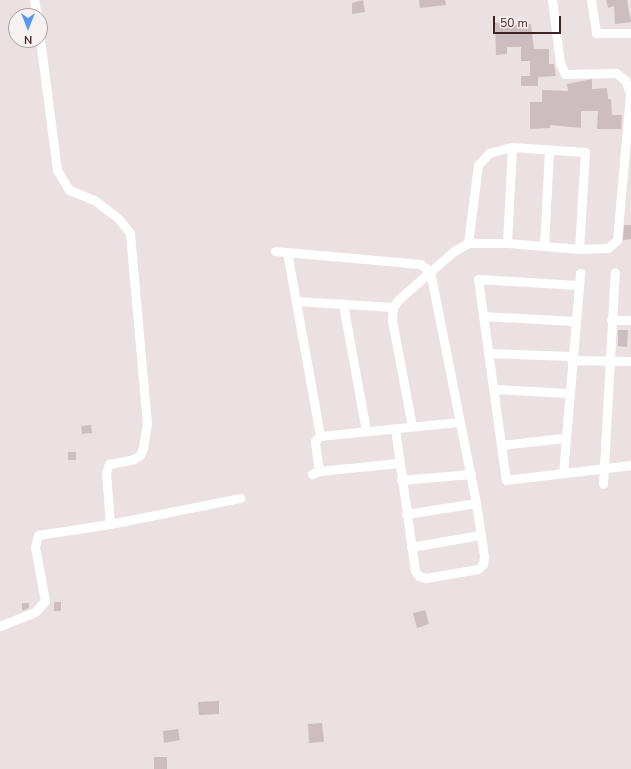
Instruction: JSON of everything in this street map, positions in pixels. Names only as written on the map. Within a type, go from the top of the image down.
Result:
[{"type":"street","points":[[412,426],[392,320],[393,307],[430,271],[454,251],[468,243],[507,243],[579,249],[608,248],[617,240],[630,93],[625,80],[616,73],[565,74],[560,63],[552,0]]},
{"type":"street","points":[[591,0],[596,33],[631,33]]},
{"type":"street","points":[[41,48],[57,170],[70,190],[94,200],[118,218],[130,233],[134,257],[147,424],[143,448],[140,455],[134,459],[109,464],[106,472],[110,524]]},
{"type":"street","points":[[468,243],[478,165],[489,152],[512,147],[585,152],[579,249]]},
{"type":"street","points":[[507,243],[512,147]]},
{"type":"street","points":[[544,246],[550,150]]},
{"type":"street","points":[[275,251],[420,264],[430,271],[476,503],[483,564],[478,569],[426,578],[419,576],[415,571],[401,480],[395,428]]},
{"type":"street","points":[[287,252],[320,436]]},
{"type":"street","points":[[603,484],[608,361],[615,272]]},
{"type":"street","points":[[563,473],[574,321],[580,273]]},
{"type":"street","points":[[578,284],[478,279],[506,480],[631,465]]},
{"type":"street","points":[[296,300],[393,307]]},
{"type":"street","points":[[343,304],[366,431]]},
{"type":"street","points":[[483,316],[574,321]]},
{"type":"street","points":[[611,320],[631,320]]},
{"type":"street","points":[[489,352],[608,361],[631,361]]},
{"type":"street","points":[[494,389],[568,393]]},
{"type":"street","points":[[399,463],[315,472],[316,441],[320,436],[459,422]]},
{"type":"street","points":[[501,445],[565,438]]},
{"type":"street","points":[[401,480],[471,474]]},
{"type":"street","points":[[0,626],[36,612],[45,602],[35,547],[38,535],[110,524],[240,498]]},
{"type":"street","points":[[406,514],[476,503]]},
{"type":"street","points":[[412,547],[480,535]]},
{"type":"building","points":[[363,0],[365,12],[352,14],[352,3]]},
{"type":"building","points":[[419,0],[445,0],[446,5],[420,8]]},
{"type":"building","points":[[606,0],[627,0],[631,22],[615,24],[614,6],[608,8]]},
{"type":"building","points":[[506,22],[506,26],[531,24],[534,49],[549,49],[549,64],[554,64],[556,76],[538,77],[538,86],[521,86],[521,76],[530,76],[530,61],[521,61],[521,47],[507,47],[507,54],[496,55],[495,23]]},
{"type":"building","points":[[592,79],[592,89],[607,88],[608,99],[611,99],[612,115],[622,115],[621,129],[597,129],[598,111],[581,111],[581,128],[550,125],[550,128],[530,129],[530,102],[542,102],[542,90],[568,91],[567,84]]},
{"type":"building","points":[[624,225],[631,225],[631,239],[623,240]]},
{"type":"building","points":[[618,330],[628,330],[627,347],[618,346]]},
{"type":"building","points":[[91,425],[92,433],[82,434],[81,426]]},
{"type":"building","points":[[68,452],[76,452],[76,460],[68,460]]},
{"type":"building","points":[[54,602],[61,602],[61,611],[54,611]]},
{"type":"building","points":[[22,603],[29,603],[29,608],[22,611]]},
{"type":"building","points":[[425,610],[429,624],[417,628],[413,613]]},
{"type":"building","points":[[219,701],[219,714],[199,715],[198,702]]},
{"type":"building","points":[[322,723],[324,742],[309,743],[308,724]]},
{"type":"building","points":[[178,729],[180,740],[164,743],[163,731]]},
{"type":"building","points":[[154,757],[167,757],[167,769],[154,769]]}]
